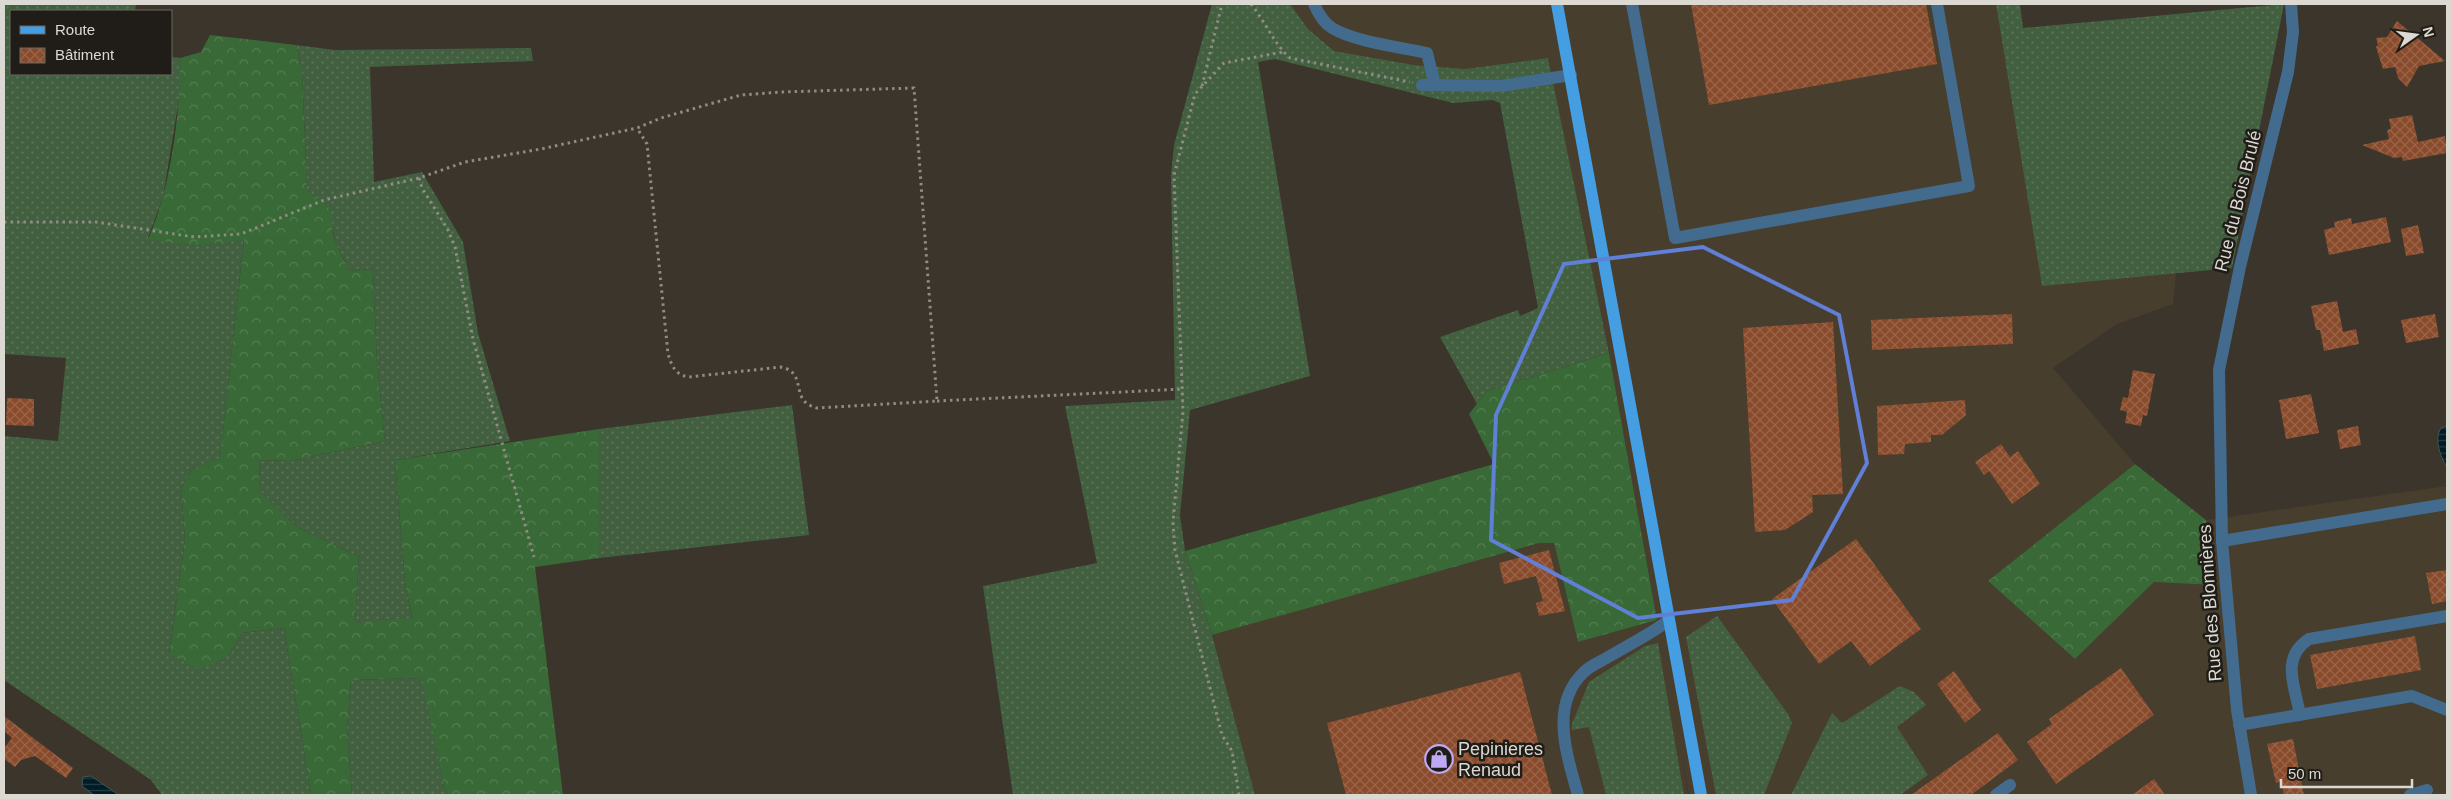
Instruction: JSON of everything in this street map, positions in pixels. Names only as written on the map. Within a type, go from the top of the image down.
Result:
[{"type":"main road","points":[[1558,4],[1701,795]]},
{"type":"street","points":[[1314,4],[1331,28],[1348,35],[1426,53],[1429,85],[1502,86],[1571,75]]},
{"type":"street","points":[[1632,4],[1675,238],[1969,186],[1937,4]]},
{"type":"street","name":"Rue du Bois Brulé","points":[[2219,406],[2219,370],[2233,297],[2288,72],[2293,32],[2291,4]]},
{"type":"street","name":"Rue des Blonnières","points":[[2219,406],[2222,541],[2239,725],[2251,795]]},
{"type":"street","points":[[2222,541],[2447,504]]},
{"type":"street","points":[[2300,715],[2292,669],[2292,656],[2297,647],[2309,639],[2447,616]]},
{"type":"street","points":[[1578,795],[1565,747],[1563,714],[1570,688],[1585,671],[1669,620]]},
{"type":"street","points":[[2239,725],[2412,696],[2447,710]]},
{"type":"street","points":[[1996,795],[2010,784]]},
{"type":"street","points":[[2410,795],[2427,790]]},
{"type":"path","points":[[1202,87],[1222,4]]},
{"type":"path","points":[[1251,4],[1290,58],[1429,85]]},
{"type":"path","points":[[1239,795],[1232,751],[1222,735],[1175,550],[1173,522],[1183,411],[1183,390],[1174,175],[1195,94],[1224,63],[1284,52]]},
{"type":"path","points":[[4,222],[96,222],[194,237],[241,234],[324,200],[419,178],[465,162],[541,150],[637,128],[661,118],[740,95],[914,88],[937,401]]},
{"type":"path","points":[[637,128],[647,144],[668,354],[676,372],[681,376],[703,377],[781,367],[788,368],[797,379],[801,400],[804,404],[817,408],[1183,390]]},
{"type":"path","points":[[419,178],[422,188],[448,230],[455,248],[473,339],[534,557]]},
{"type":"highlighted area","points":[[1703,247],[1839,315],[1867,463],[1792,600],[1638,618],[1491,540],[1496,415],[1564,264]]},
{"type":"shaded area","points":[[1290,4],[1996,4],[2042,285],[2176,273],[2173,304],[2117,324],[2053,368],[2135,464],[1988,581],[2075,659],[2154,582],[2212,585],[2206,520],[2447,486],[2447,795],[1689,795],[1682,757],[1688,795],[1255,795],[1212,635],[1539,543],[1554,543],[1578,642],[1657,620],[1609,353],[1548,58],[1465,69],[1414,65],[1334,51],[1308,29]]},
{"type":"green space","points":[[4,4],[136,4],[135,10],[10,10],[10,75],[172,75],[172,57],[180,58],[180,93],[163,197],[148,238],[196,246],[244,238],[220,459],[193,469],[181,488],[185,540],[169,653],[228,656],[242,633],[284,628],[311,795],[162,795],[151,780],[4,680],[4,436],[58,441],[66,358],[4,354]]},
{"type":"green space","points":[[1212,4],[1290,4],[1308,29],[1334,51],[1414,65],[1465,69],[1548,58],[1609,353],[1487,391],[1477,404],[1440,337],[1518,310],[1520,316],[1538,308],[1500,103],[1492,100],[1453,103],[1275,59],[1258,62],[1310,376],[1190,410],[1180,515],[1185,551],[1212,635],[1255,795],[1013,795],[983,586],[1097,563],[1065,406],[1175,400],[1171,176],[1174,145]]},
{"type":"green space","points":[[1996,4],[2020,4],[2023,28],[2284,4],[2232,268],[2042,286]]},
{"type":"green space","points":[[210,35],[296,45],[302,68],[307,190],[328,207],[333,215],[334,237],[350,271],[373,269],[377,363],[385,441],[290,461],[259,460],[260,491],[297,527],[359,557],[355,623],[412,618],[405,583],[395,460],[599,429],[599,558],[535,567],[563,795],[449,795],[444,788],[422,678],[351,680],[347,729],[352,795],[311,795],[284,628],[242,633],[228,656],[199,669],[169,654],[185,540],[181,488],[193,469],[220,458],[244,239],[196,246],[148,239],[156,220],[173,150],[179,102],[180,58],[201,52]]},
{"type":"green space","points":[[296,45],[335,50],[531,48],[533,61],[370,67],[374,182],[422,172],[463,242],[478,333],[510,441],[395,460],[405,583],[412,619],[355,623],[359,557],[297,527],[260,491],[259,460],[290,461],[385,441],[377,363],[373,269],[350,271],[336,245],[328,207],[307,190],[302,68]]},
{"type":"green space","points":[[1609,353],[1657,620],[1578,642],[1554,543],[1539,543],[1212,635],[1185,551],[1494,464],[1469,414],[1487,391]]},
{"type":"green space","points":[[792,405],[809,535],[599,558],[599,429]]},
{"type":"green space","points":[[2135,464],[2206,520],[2212,585],[2154,582],[2075,659],[1988,581]]},
{"type":"green space","points":[[1717,616],[1788,714],[1792,723],[1764,795],[1716,795],[1686,637]]},
{"type":"green space","points":[[1658,643],[1684,795],[1606,795],[1589,727],[1572,730],[1572,724],[1589,682],[1645,646]]},
{"type":"green space","points":[[423,678],[444,788],[449,795],[352,795],[347,729],[351,680]]},
{"type":"green space","points":[[1900,686],[1914,692],[1926,705],[1897,727],[1928,775],[1900,795],[1791,795],[1832,713],[1842,723]]},
{"type":"water","points":[[2447,426],[2447,467],[2440,453],[2438,437],[2441,428]]},
{"type":"water","points":[[91,776],[119,795],[94,795],[82,786],[83,777]]},
{"type":"building","points":[[1691,4],[1926,4],[1937,64],[1709,105]]},
{"type":"building","points":[[2397,21],[2445,61],[2419,66],[2407,87],[2398,78],[2395,67],[2383,69],[2376,47],[2378,45],[2376,38],[2387,37]]},
{"type":"building","points":[[2412,115],[2418,142],[2445,136],[2447,153],[2403,161],[2402,157],[2394,158],[2362,145],[2389,139],[2387,130],[2391,129],[2389,119]]},
{"type":"building","points":[[2386,217],[2391,242],[2329,255],[2324,230],[2335,227],[2334,222],[2351,218],[2352,224]]},
{"type":"building","points":[[2418,225],[2424,253],[2406,256],[2401,229]]},
{"type":"building","points":[[2337,301],[2343,332],[2356,329],[2359,344],[2324,351],[2320,330],[2316,330],[2311,306]]},
{"type":"building","points":[[2012,314],[2013,344],[1872,350],[1871,320]]},
{"type":"building","points":[[2435,314],[2439,337],[2406,343],[2401,320]]},
{"type":"building","points":[[1833,322],[1843,494],[1812,495],[1813,512],[1785,530],[1755,532],[1743,328]]},
{"type":"building","points":[[2133,370],[2155,374],[2147,416],[2143,415],[2141,426],[2125,423],[2127,412],[2120,410],[2123,397],[2128,398]]},
{"type":"building","points":[[2311,394],[2319,433],[2286,439],[2279,400]]},
{"type":"building","points":[[7,398],[34,399],[34,426],[6,425]]},
{"type":"building","points":[[1965,400],[1966,415],[1942,435],[1931,435],[1931,442],[1905,444],[1904,454],[1878,455],[1877,406]]},
{"type":"building","points":[[2358,426],[2361,445],[2340,449],[2337,430]]},
{"type":"building","points":[[2001,444],[2010,457],[2018,451],[2040,484],[2012,504],[1989,471],[1984,475],[1975,462]]},
{"type":"building","points":[[1856,539],[1921,629],[1870,666],[1851,641],[1819,664],[1772,599]]},
{"type":"building","points":[[1549,550],[1565,611],[1539,616],[1536,603],[1543,601],[1536,576],[1504,584],[1499,563]]},
{"type":"building","points":[[2447,570],[2447,601],[2432,604],[2426,573]]},
{"type":"building","points":[[2415,636],[2421,670],[2317,689],[2310,655]]},
{"type":"building","points":[[2121,668],[2154,715],[2056,784],[2027,742],[2052,724],[2049,719]]},
{"type":"building","points":[[1954,671],[1981,710],[1965,723],[1937,684]]},
{"type":"building","name":"Pepinieres Renaud","points":[[1520,672],[1552,795],[1346,795],[1327,723]]},
{"type":"building","points":[[4,716],[73,768],[66,778],[35,756],[21,760],[15,767],[4,759],[4,748],[12,738],[4,731]]},
{"type":"building","points":[[1998,733],[2018,760],[1971,795],[1911,795]]},
{"type":"building","points":[[2293,739],[2304,795],[2284,795],[2281,781],[2276,783],[2267,744]]},
{"type":"building","points":[[2154,779],[2165,795],[2132,795]]},
{"type":"place","name":"Pepinieres Renaud","points":[[1439,759]]}]
